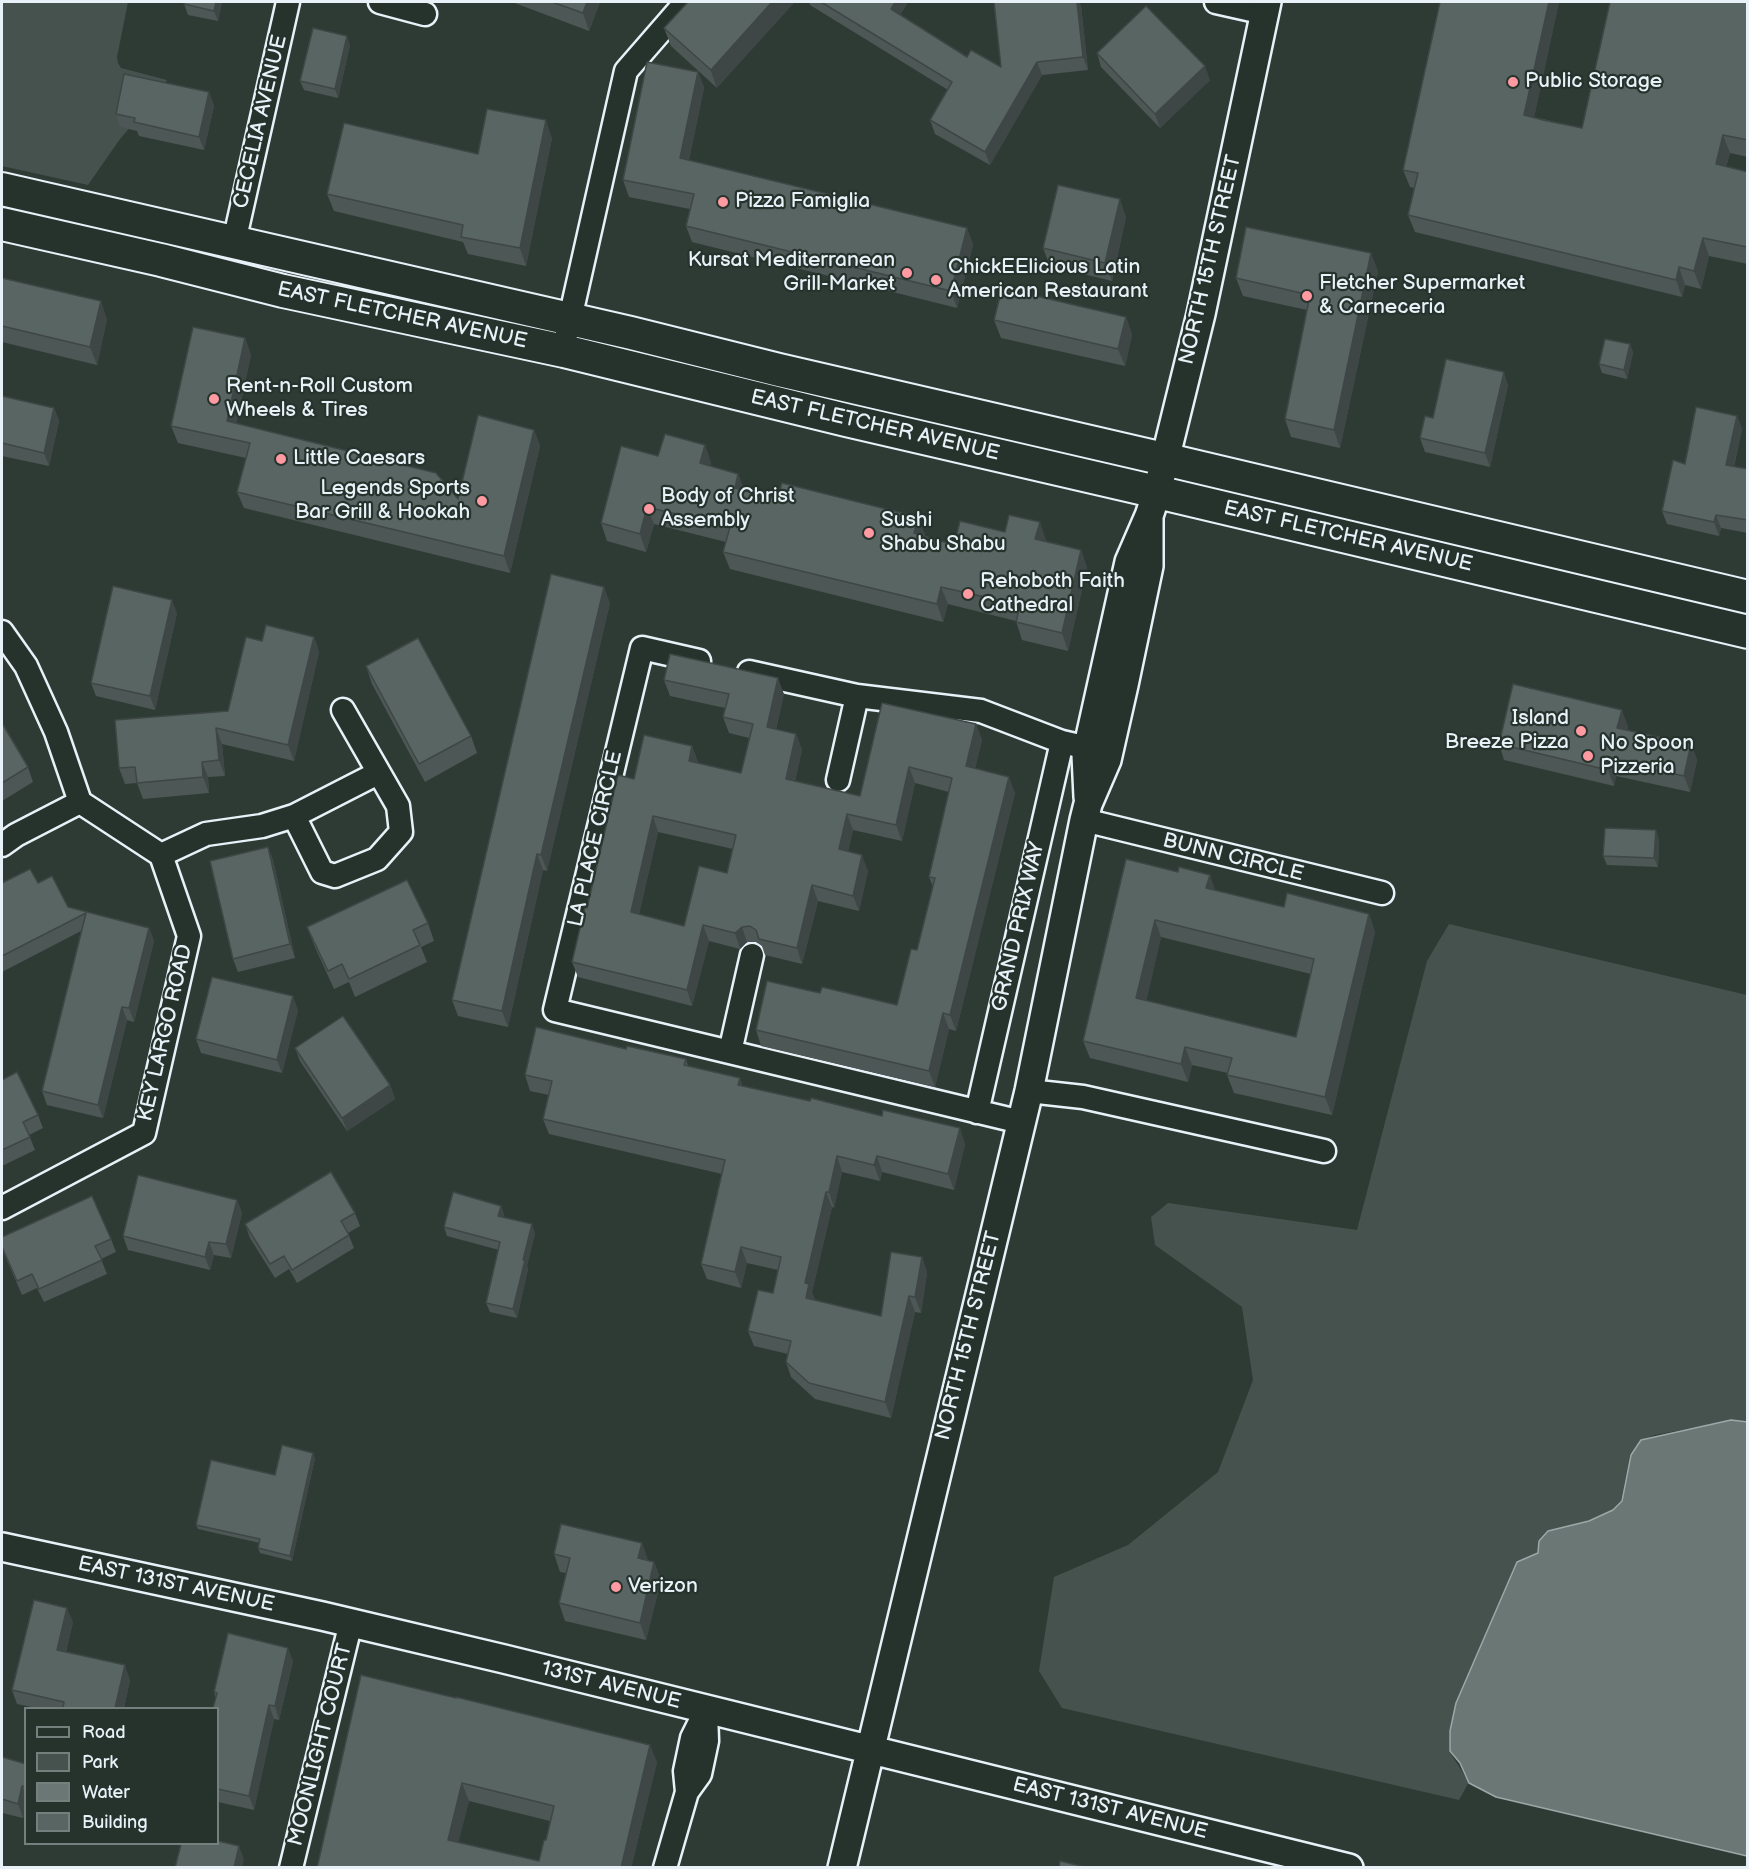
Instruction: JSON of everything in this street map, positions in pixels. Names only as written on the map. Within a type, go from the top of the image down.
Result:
[{"type":"main road","name":"EAST FLETCHER AVENUE","points":[[2,189],[570,319],[1748,597]]},
{"type":"main road","points":[[8,226],[76,225],[165,244],[234,242]]},
{"type":"main road","name":"EAST FLETCHER AVENUE","points":[[8,226],[161,260],[283,291],[564,351],[846,420],[1153,504],[1590,595],[1748,632]]},
{"type":"main road","points":[[1590,595],[1597,562]]},
{"type":"street","name":"CECELIA AVENUE","points":[[234,242],[288,2]]},
{"type":"street","points":[[380,2],[425,14]]},
{"type":"street","points":[[564,351],[626,71],[686,2]]},
{"type":"street","points":[[1222,3],[1266,7]]},
{"type":"street","name":"NORTH 15TH STREET","points":[[1086,812],[1086,755],[1129,562],[1153,504],[1201,314],[1266,7]]},
{"type":"street","name":"NORTH 15TH STREET","points":[[842,1868],[1029,1091],[1086,812],[1107,760],[1149,566],[1153,504]]},
{"type":"street","points":[[2,632],[26,666],[56,732],[80,802],[161,855],[206,834],[262,826],[294,816],[378,773]]},
{"type":"street","name":"LA PLACE CIRCLE","points":[[1021,1122],[555,1010],[642,648],[857,696],[981,711],[1062,742],[1088,748]]},
{"type":"street","points":[[838,780],[857,696]]},
{"type":"street","points":[[294,816],[322,872],[334,876],[377,859],[400,832],[398,806],[343,710]]},
{"type":"street","name":"GRAND PRIX WAY","points":[[977,1112],[1062,742]]},
{"type":"street","points":[[2,845],[16,835],[80,802]]},
{"type":"street","name":"BUNN CIRCLE","points":[[1086,812],[1382,893]]},
{"type":"street","name":"KEY LARGO ROAD","points":[[2,1208],[144,1132],[189,936],[161,855]]},
{"type":"street","points":[[730,1052],[752,955]]},
{"type":"street","points":[[1029,1091],[1083,1097],[1324,1151]]},
{"type":"street","name":"EAST 131ST AVENUE","points":[[2,1546],[351,1623]]},
{"type":"street","name":"131ST AVENUE","points":[[351,1623],[870,1750]]},
{"type":"street","name":"MOONLIGHT COURT","points":[[291,1868],[351,1623]]},
{"type":"street","points":[[665,1868],[687,1792],[700,1774],[707,1741],[706,1710]]},
{"type":"street","name":"EAST 131ST AVENUE","points":[[870,1750],[1349,1868]]},
{"type":"green space","points":[[2,2],[128,2],[117,57],[118,63],[121,68],[167,80],[120,139],[88,185],[2,166]]},
{"type":"green space","points":[[1449,924],[1747,995],[1747,1421],[1733,1420],[1655,1435],[1641,1440],[1630,1455],[1621,1501],[1613,1510],[1586,1523],[1548,1531],[1538,1541],[1538,1553],[1517,1561],[1456,1703],[1449,1733],[1449,1751],[1469,1782],[1459,1800],[1062,1708],[1039,1671],[1054,1577],[1128,1545],[1218,1472],[1253,1380],[1242,1307],[1155,1245],[1151,1217],[1168,1203],[1357,1230],[1427,961]]},
{"type":"water","points":[[1731,1420],[1748,1422],[1747,1856],[1496,1797],[1469,1783],[1460,1763],[1450,1751],[1450,1731],[1456,1703],[1517,1562],[1538,1553],[1539,1541],[1548,1531],[1589,1521],[1613,1510],[1622,1501],[1631,1455],[1641,1440]]},
{"type":"building","points":[[185,2],[216,2],[214,11],[184,4]]},
{"type":"building","points":[[552,2],[587,2],[583,13]]},
{"type":"building","points":[[688,2],[772,2],[711,70],[664,28]]},
{"type":"building","points":[[821,2],[895,2],[891,9],[967,57],[971,50],[1001,67],[994,2],[1077,2],[1083,57],[1037,62],[985,152],[930,120],[952,82]]},
{"type":"building","name":"Public Storage","points":[[1440,2],[1549,2],[1524,115],[1582,128],[1610,2],[1748,2],[1748,140],[1723,135],[1716,164],[1748,172],[1747,247],[1703,238],[1694,271],[1679,267],[1676,280],[1408,215],[1418,173],[1403,170]]},
{"type":"building","points":[[1146,6],[1205,66],[1155,114],[1097,53]]},
{"type":"building","points":[[313,28],[347,36],[335,89],[300,81]]},
{"type":"building","points":[[647,62],[698,72],[680,158],[967,228],[951,291],[686,226],[694,194],[623,180]]},
{"type":"building","points":[[124,74],[209,92],[199,137],[134,122],[135,118],[116,114]]},
{"type":"building","points":[[487,109],[546,120],[520,248],[461,237],[463,225],[327,194],[344,123],[478,154]]},
{"type":"building","points":[[1058,185],[1120,199],[1105,263],[1043,248]]},
{"type":"building","points":[[1246,227],[1371,253],[1334,430],[1285,419],[1310,295],[1236,278]]},
{"type":"building","points":[[2,278],[101,301],[90,347],[2,326]]},
{"type":"building","points":[[1002,288],[1126,317],[1118,349],[994,320]]},
{"type":"building","points":[[193,327],[245,338],[227,421],[436,473],[458,499],[478,415],[534,430],[504,556],[237,492],[250,443],[171,426]]},
{"type":"building","points":[[1605,339],[1630,344],[1624,370],[1599,364]]},
{"type":"building","points":[[1446,359],[1504,372],[1485,453],[1420,438],[1425,416],[1433,418]]},
{"type":"building","points":[[2,396],[54,408],[44,453],[2,443]]},
{"type":"building","points":[[1696,407],[1737,416],[1726,465],[1748,469],[1748,520],[1716,515],[1714,522],[1662,511],[1673,460],[1685,464]]},
{"type":"building","points":[[665,434],[705,445],[700,463],[738,474],[735,488],[777,499],[782,483],[918,517],[914,533],[954,545],[960,521],[1005,532],[1009,515],[1040,522],[1035,539],[1081,550],[1062,633],[1016,622],[1020,605],[941,587],[937,604],[723,552],[730,527],[647,507],[640,534],[601,523],[621,446],[658,456]]},
{"type":"building","points":[[551,574],[604,587],[541,855],[537,854],[502,1011],[452,1000]]},
{"type":"building","points":[[113,586],[172,600],[150,696],[91,683]]},
{"type":"building","points":[[266,625],[314,637],[288,745],[216,728],[219,760],[202,762],[203,777],[137,783],[135,767],[119,768],[115,720],[228,711],[246,637],[262,641]]},
{"type":"building","points":[[418,638],[471,736],[419,764],[366,666]]},
{"type":"building","points":[[670,654],[778,678],[767,727],[796,734],[786,779],[860,796],[882,703],[976,724],[966,766],[1009,777],[950,1015],[943,1013],[929,1071],[756,1030],[767,981],[820,993],[822,987],[897,1005],[911,949],[917,950],[935,878],[929,877],[952,778],[909,767],[896,825],[847,814],[839,849],[862,855],[853,896],[812,885],[797,948],[759,939],[756,930],[750,926],[742,927],[735,933],[703,925],[687,990],[572,962],[618,775],[634,779],[644,735],[692,746],[689,761],[741,773],[753,724],[723,717],[729,694],[664,680]],"holes":[[[653,816],[736,835],[727,873],[699,866],[684,926],[631,912]]]},
{"type":"building","points":[[1513,684],[1622,710],[1617,728],[1691,744],[1684,776],[1610,760],[1608,770],[1499,744]]},
{"type":"building","points":[[2,723],[28,767],[2,783]]},
{"type":"building","points":[[1605,828],[1656,830],[1654,858],[1603,856]]},
{"type":"building","points":[[268,847],[290,944],[233,959],[210,861]]},
{"type":"building","points":[[1126,859],[1178,872],[1179,867],[1210,875],[1206,888],[1284,907],[1287,893],[1369,914],[1325,1097],[1227,1075],[1232,1058],[1185,1047],[1181,1064],[1083,1041]],"holes":[[[1155,920],[1314,959],[1296,1037],[1136,998]]]},
{"type":"building","points":[[30,869],[38,883],[52,876],[68,907],[149,928],[129,1008],[122,1007],[98,1105],[42,1091],[86,913],[2,956],[2,883]]},
{"type":"building","points":[[407,880],[428,923],[413,930],[420,945],[349,979],[342,964],[328,971],[307,927]]},
{"type":"building","points":[[212,977],[293,996],[277,1060],[196,1039]]},
{"type":"building","points":[[343,1016],[390,1085],[342,1118],[295,1048]]},
{"type":"building","points":[[536,1027],[626,1049],[627,1046],[686,1059],[684,1065],[740,1078],[738,1085],[810,1101],[811,1098],[882,1116],[883,1110],[960,1128],[948,1174],[877,1156],[874,1165],[837,1156],[829,1192],[826,1192],[805,1283],[809,1284],[806,1298],[881,1316],[891,1252],[922,1257],[915,1297],[909,1296],[885,1402],[809,1383],[786,1362],[791,1341],[748,1331],[758,1290],[773,1293],[781,1257],[741,1247],[735,1272],[701,1264],[725,1160],[543,1119],[552,1081],[525,1075]]},
{"type":"building","points":[[17,1072],[38,1115],[23,1122],[30,1137],[2,1150],[2,1080]]},
{"type":"building","points":[[331,1172],[355,1213],[341,1221],[349,1235],[292,1270],[284,1256],[270,1264],[245,1224]]},
{"type":"building","points":[[138,1175],[237,1200],[226,1244],[209,1242],[205,1257],[123,1236]]},
{"type":"building","points":[[453,1192],[501,1206],[498,1216],[532,1224],[513,1309],[486,1303],[500,1242],[444,1227]]},
{"type":"building","points":[[92,1196],[111,1239],[95,1246],[102,1260],[39,1289],[32,1274],[17,1281],[2,1247],[2,1237]]},
{"type":"building","points":[[282,1445],[313,1453],[290,1556],[258,1548],[260,1539],[196,1525],[211,1460],[275,1475]]},
{"type":"building","name":"Verizon","points":[[561,1524],[642,1543],[638,1558],[654,1562],[640,1623],[559,1603],[570,1558],[554,1554]]},
{"type":"building","points":[[34,1600],[67,1608],[57,1650],[125,1665],[115,1707],[63,1707],[64,1702],[12,1690]]},
{"type":"building","points":[[228,1633],[288,1648],[275,1706],[269,1705],[249,1796],[219,1789],[219,1707],[213,1707],[217,1693],[214,1692]]},
{"type":"building","points":[[361,1675],[650,1745],[621,1868],[317,1868]],"holes":[[[462,1783],[554,1806],[539,1861],[448,1840]]]},
{"type":"building","points":[[2,1757],[24,1763],[24,1786],[22,1786],[18,1804],[2,1799]]},
{"type":"building","points":[[219,1841],[239,1846],[234,1868],[175,1868],[181,1845],[219,1845]]},
{"type":"building","points":[[1060,1861],[1089,1868],[1059,1868]]},
{"type":"place","name":"Public Storage","points":[[1513,82]]},
{"type":"place","name":"Pizza Famiglia","points":[[723,202]]},
{"type":"place","name":"Kursat Mediterranean Grill-Market","points":[[907,273]]},
{"type":"place","name":"ChickEElicious Latin American Restaurant","points":[[936,280]]},
{"type":"place","name":"Fletcher Supermarket & Carneceria","points":[[1307,296]]},
{"type":"place","name":"Rent-n-Roll Custom Wheels & Tires","points":[[214,399]]},
{"type":"place","name":"Little Caesars","points":[[281,459]]},
{"type":"place","name":"Legends Sports Bar Grill & Hookah","points":[[482,501]]},
{"type":"place","name":"Body of Christ Assembly","points":[[649,509]]},
{"type":"place","name":"Sushi Shabu Shabu","points":[[869,533]]},
{"type":"place","name":"Rehoboth Faith Cathedral","points":[[968,594]]},
{"type":"place","name":"Island Breeze Pizza","points":[[1581,731]]},
{"type":"place","name":"No Spoon Pizzeria","points":[[1588,756]]},
{"type":"place","name":"Verizon","points":[[616,1587]]}]
